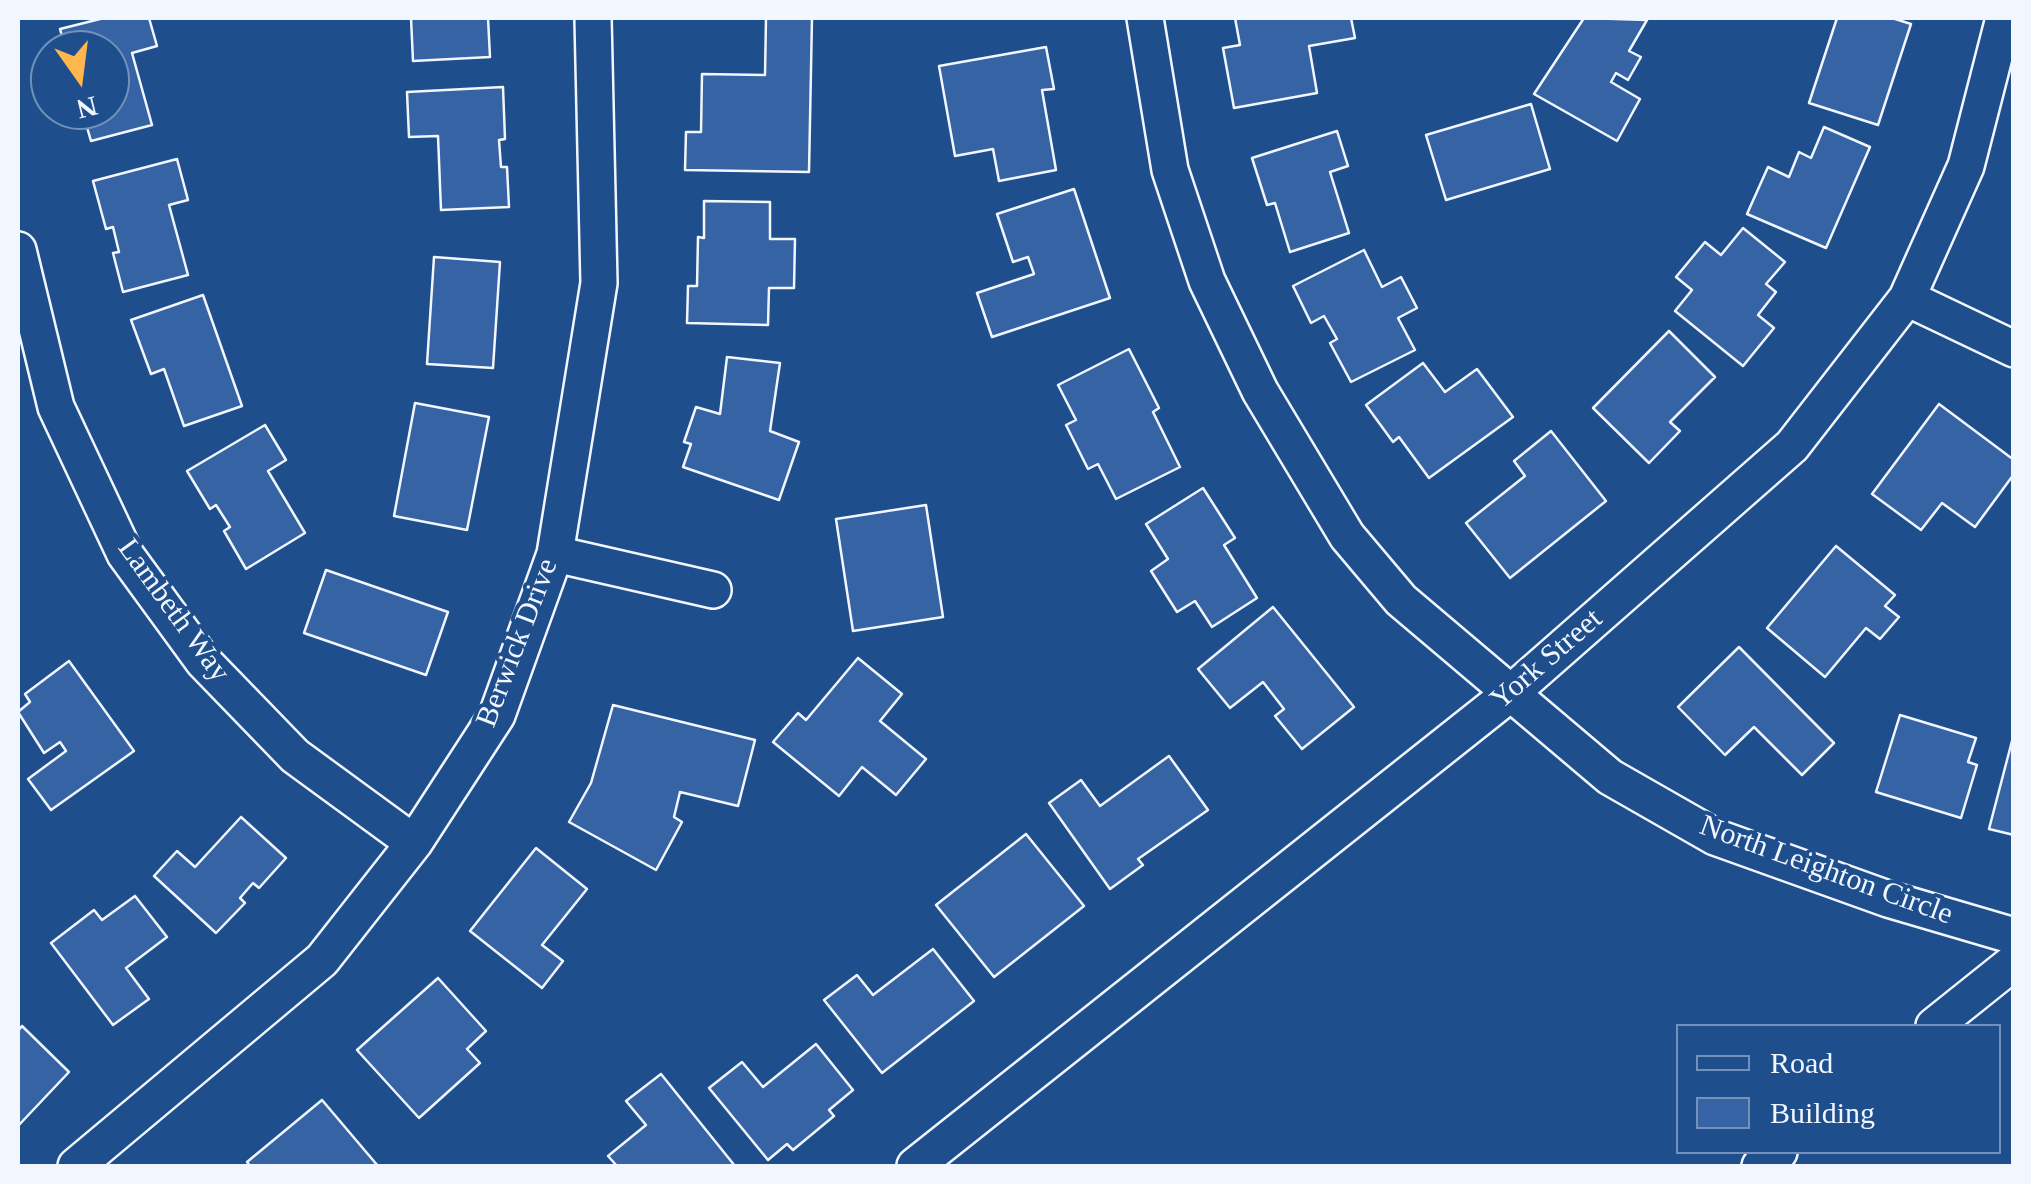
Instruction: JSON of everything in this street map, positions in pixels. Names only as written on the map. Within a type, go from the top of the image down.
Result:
[{"type":"street","name":"Berwick Drive","points":[[76,1166],[322,960],[414,843],[497,715],[554,554],[599,284],[593,18]]},
{"type":"street","name":"North Leighton Circle","points":[[1144,18],[1170,170],[1207,281],[1260,391],[1348,536],[1401,600],[1610,777],[1715,837],[1888,899],[2014,936]]},
{"type":"street","name":"York Street","points":[[914,1166],[1512,692],[1792,446],[1907,298],[1966,166],[2004,18]]},
{"type":"street","name":"Lambeth Way","points":[[18,250],[56,407],[125,554],[203,661],[295,756],[414,843]]},
{"type":"street","points":[[1907,298],[2014,349]]},
{"type":"street","points":[[554,554],[714,590]]},
{"type":"street","points":[[1936,1024],[2014,962]]},
{"type":"building","points":[[104,18],[149,18],[157,46],[132,53],[152,125],[91,141],[88,130],[130,130],[130,30],[60,29]]},
{"type":"building","points":[[411,18],[488,18],[490,57],[413,61]]},
{"type":"building","points":[[766,18],[812,18],[809,172],[685,170],[686,132],[701,132],[702,74],[765,75]]},
{"type":"building","points":[[1235,18],[1351,18],[1355,38],[1309,46],[1317,93],[1234,108],[1223,48],[1240,45]]},
{"type":"building","points":[[1584,18],[1647,20],[1629,51],[1641,57],[1628,80],[1616,73],[1611,82],[1640,99],[1617,141],[1534,94]]},
{"type":"building","points":[[1837,18],[1892,18],[1911,24],[1878,125],[1809,103]]},
{"type":"building","points":[[1046,47],[1054,89],[1042,90],[1056,170],[999,181],[993,149],[955,156],[939,66]]},
{"type":"building","points":[[503,87],[505,139],[499,140],[501,167],[507,167],[509,207],[441,210],[438,136],[409,137],[407,92]]},
{"type":"building","points":[[1531,104],[1550,169],[1446,200],[1426,135]]},
{"type":"building","points":[[1824,127],[1870,147],[1826,248],[1747,214],[1768,167],[1789,177],[1799,152],[1811,158]]},
{"type":"building","points":[[1337,131],[1348,166],[1330,172],[1349,233],[1290,252],[1275,203],[1267,205],[1252,158]]},
{"type":"building","points":[[177,159],[188,200],[169,205],[188,275],[123,292],[113,253],[119,252],[113,227],[106,229],[93,181]]},
{"type":"building","points":[[1074,189],[1110,298],[992,337],[977,293],[1034,274],[1028,257],[1013,262],[997,214]]},
{"type":"building","points":[[704,201],[770,202],[770,239],[795,239],[794,288],[769,288],[768,325],[687,323],[688,286],[697,286],[698,237],[704,238]]},
{"type":"building","points":[[1743,228],[1785,262],[1766,284],[1776,292],[1758,315],[1774,328],[1743,366],[1675,311],[1692,290],[1676,277],[1705,242],[1721,255]]},
{"type":"building","points":[[1364,250],[1382,287],[1401,277],[1417,308],[1398,318],[1415,350],[1351,382],[1330,343],[1337,339],[1324,316],[1311,323],[1293,286]]},
{"type":"building","points":[[434,257],[500,262],[493,368],[427,364]]},
{"type":"building","points":[[203,295],[242,406],[184,426],[164,369],[151,374],[131,320]]},
{"type":"building","points":[[1669,331],[1715,377],[1670,422],[1680,431],[1649,463],[1593,408]]},
{"type":"building","points":[[1129,349],[1159,408],[1153,412],[1180,467],[1116,499],[1098,464],[1088,469],[1066,425],[1076,420],[1058,385]]},
{"type":"building","points":[[727,357],[780,363],[770,431],[799,442],[779,500],[683,467],[691,444],[684,442],[696,407],[720,414]]},
{"type":"building","points":[[1423,363],[1445,392],[1477,369],[1513,417],[1429,478],[1399,437],[1393,442],[1366,405]]},
{"type":"building","points":[[415,403],[489,417],[467,530],[394,516]]},
{"type":"building","points":[[1939,404],[2014,460],[2014,474],[1975,527],[1942,503],[1921,530],[1872,494]]},
{"type":"building","points":[[265,425],[286,460],[268,471],[305,533],[246,569],[224,531],[230,527],[216,505],[210,509],[187,471]]},
{"type":"building","points":[[1551,431],[1606,501],[1510,578],[1466,523],[1525,476],[1514,461]]},
{"type":"building","points":[[1203,488],[1235,538],[1224,545],[1257,598],[1212,627],[1195,601],[1177,612],[1151,571],[1168,559],[1146,524]]},
{"type":"building","points":[[926,505],[943,617],[853,631],[836,519]]},
{"type":"building","points":[[1836,546],[1895,595],[1885,606],[1899,617],[1880,639],[1866,628],[1825,677],[1767,628]]},
{"type":"building","points":[[326,570],[448,612],[426,675],[304,633]]},
{"type":"building","points":[[1273,607],[1354,707],[1302,749],[1275,716],[1284,709],[1263,682],[1230,708],[1198,669]]},
{"type":"building","points":[[1739,647],[1834,743],[1802,775],[1754,727],[1725,755],[1678,707]]},
{"type":"building","points":[[858,658],[902,694],[880,721],[926,759],[896,795],[862,767],[839,796],[773,742],[798,713],[806,720]]},
{"type":"building","points":[[69,661],[134,751],[51,810],[28,779],[66,751],[60,742],[44,753],[18,712],[30,702],[25,694]]},
{"type":"building","points":[[613,705],[755,740],[738,806],[680,792],[674,817],[682,822],[656,870],[569,822],[591,783]]},
{"type":"building","points":[[1900,715],[1976,738],[1968,762],[1977,765],[1961,818],[1876,792]]},
{"type":"building","points":[[2014,742],[2014,835],[1989,829]]},
{"type":"building","points":[[1169,756],[1208,810],[1138,859],[1143,865],[1110,889],[1049,803],[1081,780],[1100,806]]},
{"type":"building","points":[[241,817],[286,858],[259,888],[253,883],[240,898],[245,903],[216,933],[154,876],[177,851],[195,867]]},
{"type":"building","points":[[1026,834],[1084,906],[994,977],[936,905]]},
{"type":"building","points":[[536,848],[587,889],[542,945],[563,961],[542,988],[470,931]]},
{"type":"building","points":[[135,896],[167,937],[126,968],[149,999],[113,1025],[51,943],[94,910],[102,920]]},
{"type":"building","points":[[933,949],[974,1001],[882,1073],[824,1000],[857,975],[873,995]]},
{"type":"building","points":[[438,978],[486,1031],[467,1049],[480,1063],[419,1118],[357,1050]]},
{"type":"building","points":[[22,1026],[69,1072],[18,1126],[18,1031]]},
{"type":"building","points":[[816,1044],[853,1090],[829,1110],[834,1116],[793,1150],[787,1144],[768,1160],[709,1088],[742,1062],[763,1087]]},
{"type":"building","points":[[661,1074],[735,1166],[617,1166],[608,1156],[646,1125],[626,1101]]},
{"type":"building","points":[[322,1100],[378,1166],[250,1166],[247,1162]]}]
